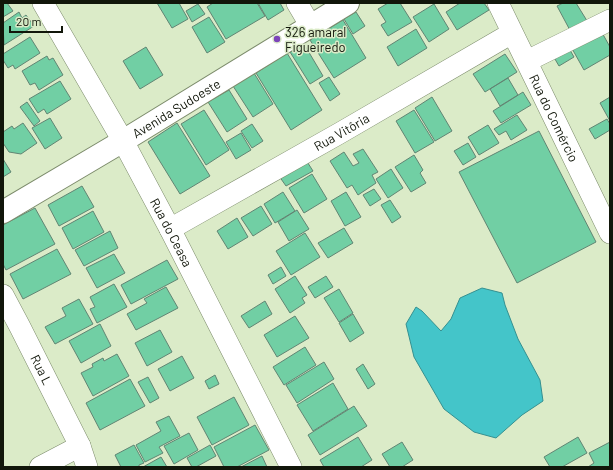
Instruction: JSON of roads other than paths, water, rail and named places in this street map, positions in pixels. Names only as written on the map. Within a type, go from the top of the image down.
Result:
[{"type":"street","name":"Rua do Ceasa","points":[[43,3],[123,140],[291,467]]},
{"type":"street","points":[[297,3],[310,25]]},
{"type":"street","name":"Avenida Sudoeste","points":[[3,212],[348,3]]},
{"type":"street","name":"Rua do Comércio","points":[[498,3],[609,229]]},
{"type":"street","points":[[527,61],[610,20]]},
{"type":"street","name":"Rua Vitôria","points":[[170,229],[340,133],[512,33]]},
{"type":"street","name":"Rua L","points":[[3,295],[80,446],[87,467]]},
{"type":"street","points":[[40,467],[80,446]]},
{"type":"water","points":[[482,288],[502,293],[518,339],[540,380],[543,401],[522,415],[496,438],[474,432],[444,409],[414,357],[406,324],[416,307],[422,311],[441,331],[451,319],[460,298]]},
{"type":"place","name":"326 amaral Figueiredo","points":[[277,39]]}]
